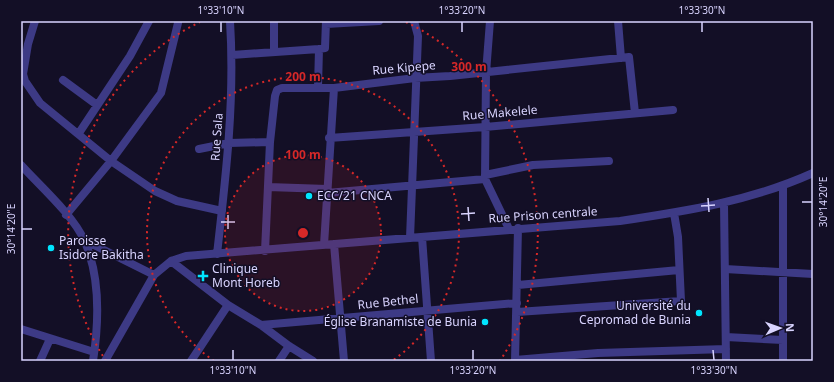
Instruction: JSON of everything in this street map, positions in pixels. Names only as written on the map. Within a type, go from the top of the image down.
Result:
[{"type":"street","points":[[35,21],[23,74],[25,81],[40,103],[79,133],[111,161],[155,191],[177,201],[222,211]]},
{"type":"street","points":[[79,133],[130,56],[150,21]]},
{"type":"street","name":"Rue Sala","points":[[217,254],[230,143],[232,55],[230,21]]},
{"type":"street","points":[[274,21],[274,51]]},
{"type":"street","points":[[232,55],[325,48],[326,23],[379,21]]},
{"type":"street","points":[[410,238],[415,132],[415,78],[418,36],[414,21]]},
{"type":"street","points":[[490,21],[486,73],[485,177],[509,229]]},
{"type":"street","points":[[618,21],[635,113]]},
{"type":"street","points":[[66,215],[111,161],[161,93],[178,23]]},
{"type":"street","points":[[318,87],[319,49]]},
{"type":"street","name":"Rue Kipepe","points":[[270,142],[277,90],[282,88],[334,88],[415,78],[486,73],[625,58]]},
{"type":"street","points":[[63,80],[97,105]]},
{"type":"street","points":[[324,245],[329,138],[334,88]]},
{"type":"street","name":"Rue Makelele","points":[[329,138],[485,127],[673,110]]},
{"type":"street","points":[[199,149],[230,143],[270,142],[265,251]]},
{"type":"street","points":[[268,187],[327,191],[413,186],[485,177],[533,165],[609,161]]},
{"type":"street","points":[[21,165],[66,215],[84,240],[92,262],[97,290],[98,319],[94,357],[21,329]]},
{"type":"street","name":"Rue Prison centrale","points":[[154,275],[171,261],[186,256],[265,251],[518,228],[620,221],[674,213],[724,203],[783,186],[813,174]]},
{"type":"street","points":[[783,186],[783,361]]},
{"type":"street","points":[[724,203],[726,361]]},
{"type":"street","points":[[517,312],[681,300],[678,238],[674,213]]},
{"type":"street","points":[[518,228],[516,360],[598,353],[726,348]]},
{"type":"street","points":[[422,237],[431,361]]},
{"type":"street","points":[[84,240],[154,275],[105,361]]},
{"type":"street","points":[[334,244],[344,361]]},
{"type":"street","points":[[171,261],[228,305],[261,325],[289,346],[313,361]]},
{"type":"street","points":[[725,269],[813,274]]},
{"type":"street","points":[[518,285],[679,270]]},
{"type":"street","name":"Rue Bethel","points":[[261,325],[517,303]]},
{"type":"street","points":[[192,361],[228,305]]},
{"type":"street","points":[[726,337],[783,340]]},
{"type":"street","points":[[40,361],[50,339]]},
{"type":"street","points":[[280,361],[289,346]]},
{"type":"place","name":"ECC/21 CNCA","points":[[309,196]]},
{"type":"place","name":"Paroisse Isidore Bakitha","points":[[51,248]]},
{"type":"place","name":"Clinique Mont Horeb","points":[[203,276]]},
{"type":"place","name":"Université du Cepromad de Bunia","points":[[699,313]]},
{"type":"place","name":"Église Branamiste de Bunia","points":[[485,322]]}]
